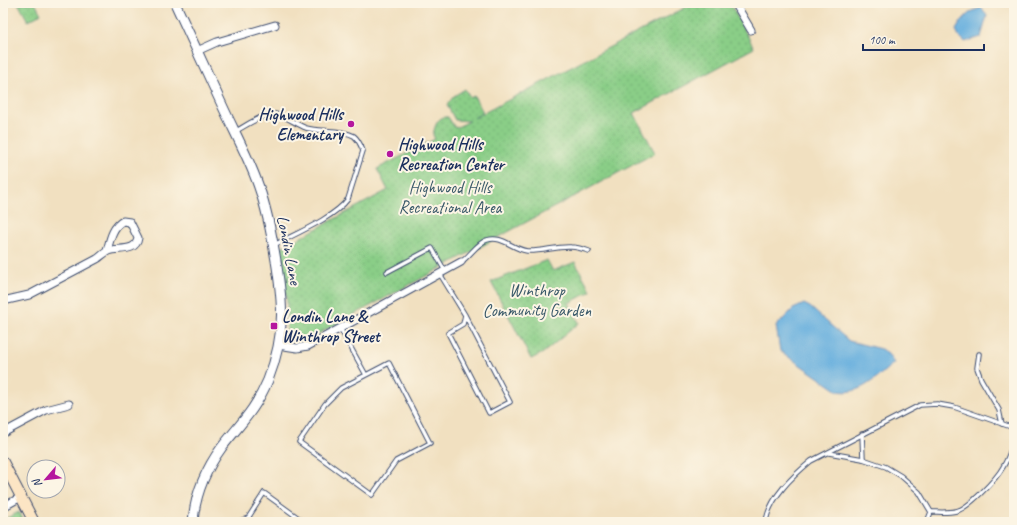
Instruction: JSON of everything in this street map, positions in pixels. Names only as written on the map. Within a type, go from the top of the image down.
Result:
[{"type":"main road","points":[[3,462],[34,522]]},
{"type":"street","name":"Londin Lane","points":[[175,3],[256,179],[268,220],[282,294],[282,326],[274,363],[262,394],[253,410],[222,447],[212,462],[198,493],[193,522]]},
{"type":"street","points":[[735,3],[751,30]]},
{"type":"street","points":[[197,51],[217,42],[274,25]]},
{"type":"street","points":[[3,301],[31,294],[97,259],[107,251],[126,249],[136,243],[137,236],[130,222],[124,220],[118,225],[112,236],[107,251]]},
{"type":"street","points":[[278,346],[297,348],[308,346],[461,262]]},
{"type":"street","points":[[3,433],[46,410],[69,404]]},
{"type":"street","points":[[3,506],[21,497]]},
{"type":"lane","points":[[235,132],[267,115],[275,114],[305,127],[345,133],[354,136],[361,144],[363,152],[348,199],[344,205],[329,216],[273,245]]},
{"type":"lane","points":[[461,262],[469,256],[478,245],[485,240],[494,238],[505,241],[516,248],[528,251],[572,247],[589,251]]},
{"type":"lane","points":[[387,272],[432,248],[510,402],[489,413],[448,332],[463,324],[465,315]]},
{"type":"lane","points":[[340,328],[366,375]]},
{"type":"lane","points":[[979,354],[977,368],[981,379],[999,410],[1002,424]]},
{"type":"lane","points":[[389,363],[430,443],[396,461],[372,495],[299,442],[325,404],[341,388],[366,375],[389,363]]},
{"type":"lane","points":[[766,522],[767,512],[779,494],[796,473],[811,461],[920,405],[937,404],[954,408],[1014,428]]},
{"type":"lane","points":[[862,434],[863,459]]},
{"type":"lane","points":[[931,512],[955,512],[963,509],[972,502],[1003,468],[1010,454],[1014,441]]},
{"type":"lane","points":[[828,453],[863,459],[886,467],[901,476],[919,492],[931,512]]},
{"type":"lane","points":[[237,522],[248,518],[264,494],[304,522]]},
{"type":"lane","points":[[927,522],[931,512]]},
{"type":"lane","points":[[248,518],[254,522]]},
{"type":"green space","points":[[18,3],[35,3],[41,14],[28,21]]},
{"type":"green space","name":"Highwood Hills Recreational Area","points":[[694,3],[730,3],[754,48],[634,113],[655,153],[305,341],[295,342],[287,338],[287,302],[279,249],[388,190],[377,169],[435,139],[433,135],[435,128],[437,122],[441,118],[448,117],[455,128],[470,121],[455,120],[447,105],[454,96],[465,89],[470,98],[474,96],[483,112],[474,118]]},
{"type":"green space","name":"Winthrop Community Garden","points":[[547,260],[553,271],[575,262],[591,291],[569,303],[579,323],[543,353],[531,359],[491,282]]},
{"type":"green space","points":[[19,512],[24,522],[3,522],[3,520]]},
{"type":"water","points":[[982,8],[987,16],[981,37],[965,42],[956,30],[966,16],[977,9]]},
{"type":"water","points":[[804,304],[810,307],[849,341],[881,349],[888,354],[894,363],[875,379],[861,388],[854,391],[838,391],[780,351],[776,326],[793,309]]},
{"type":"place","name":"Highwood Hills Elementary","points":[[351,124]]},
{"type":"place","name":"Highwood Hills Recreation Center","points":[[390,154]]},
{"type":"place","name":"Londin Lane & Winthrop Street","points":[[274,326]]}]
